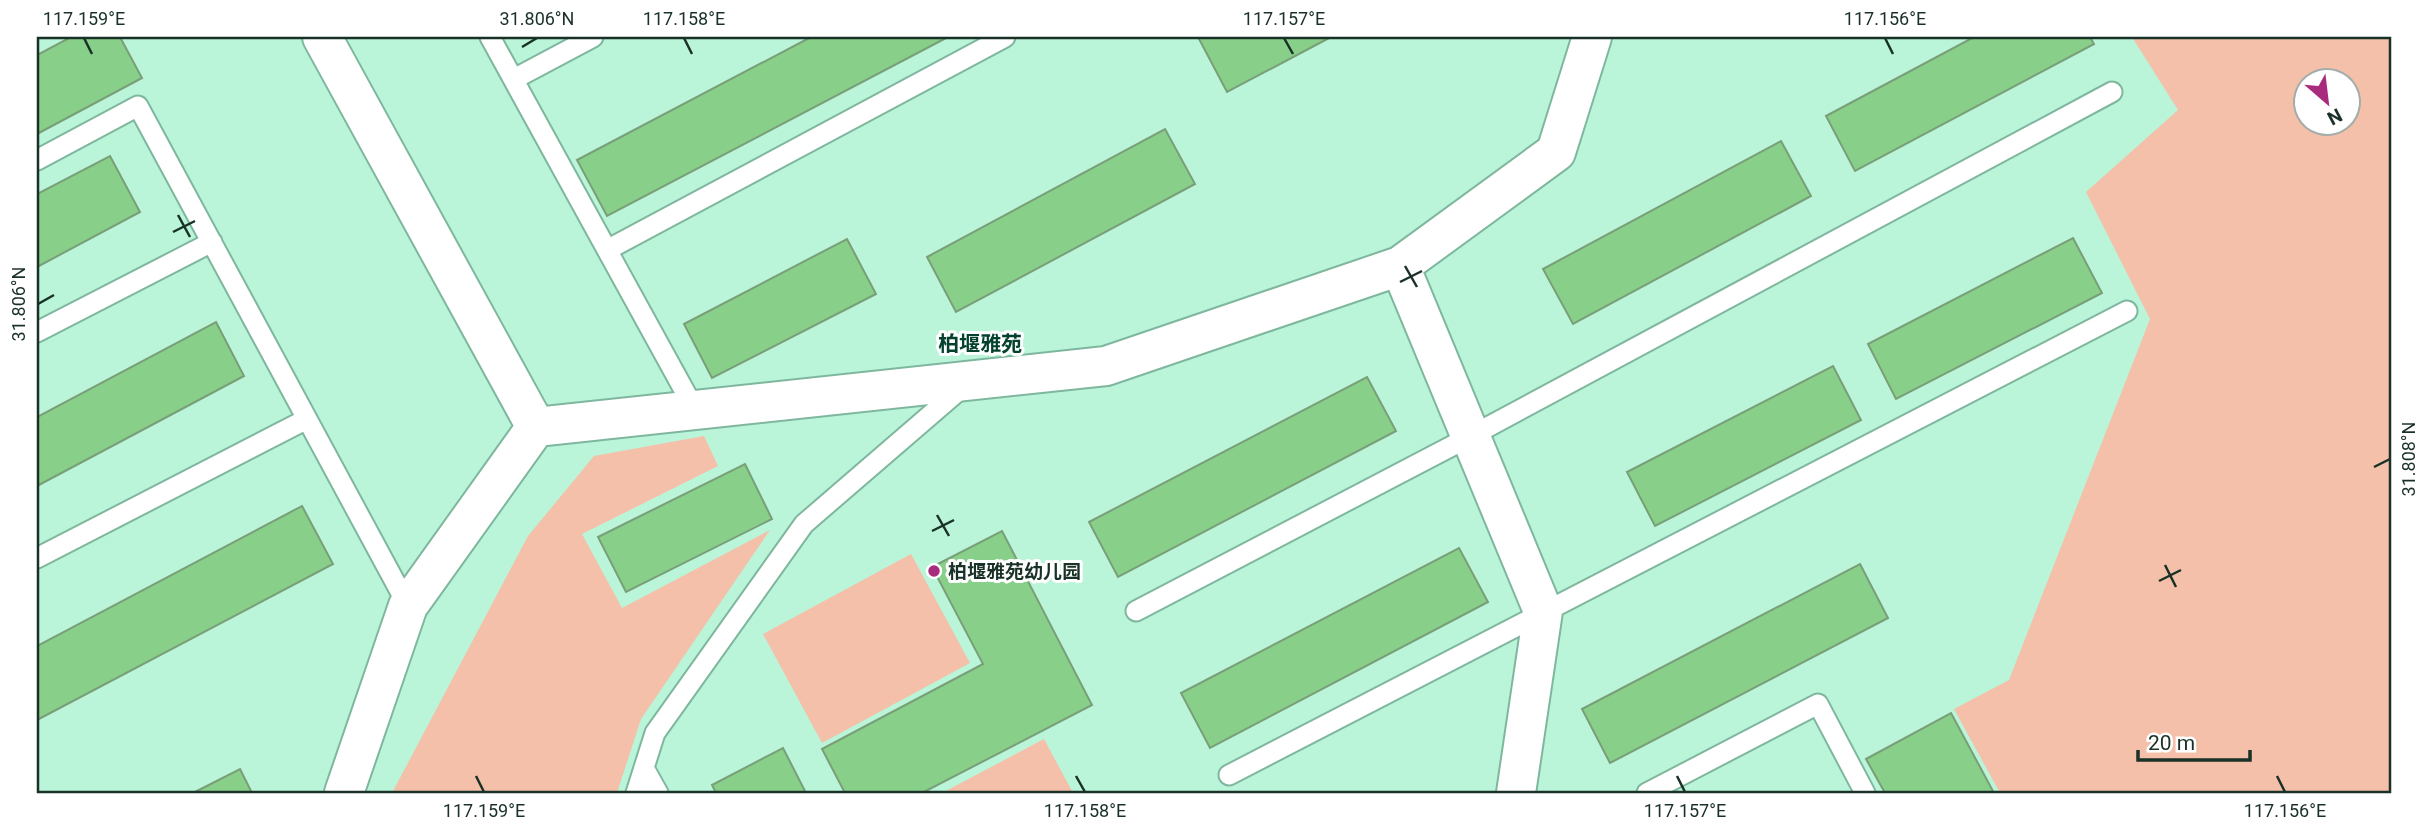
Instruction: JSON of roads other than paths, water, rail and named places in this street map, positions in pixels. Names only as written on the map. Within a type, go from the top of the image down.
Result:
[{"type":"street","points":[[322,37],[536,427]]},
{"type":"street","points":[[344,793],[408,606],[536,427],[1106,366],[1400,266],[1556,152],[1592,37]]},
{"type":"street","points":[[1400,266],[1543,611],[1516,793]]},
{"type":"lane","points":[[490,37],[695,410]]},
{"type":"lane","points":[[514,79],[593,37]]},
{"type":"lane","points":[[607,250],[1005,37]]},
{"type":"lane","points":[[1136,611],[1471,436],[2112,92]]},
{"type":"lane","points":[[37,160],[138,106],[408,606]]},
{"type":"lane","points":[[37,332],[212,242]]},
{"type":"lane","points":[[1229,775],[2127,311]]},
{"type":"lane","points":[[636,793],[655,733],[804,524],[969,381]]},
{"type":"lane","points":[[37,558],[307,419]]},
{"type":"lane","points":[[1647,793],[1818,704],[1865,793]]},
{"type":"lane","points":[[644,768],[658,793]]},
{"type":"place","name":"柏堰雅苑幼儿园","points":[[934,571]]},
{"type":"district","name":"柏堰雅苑","points":[[980,344]]}]
